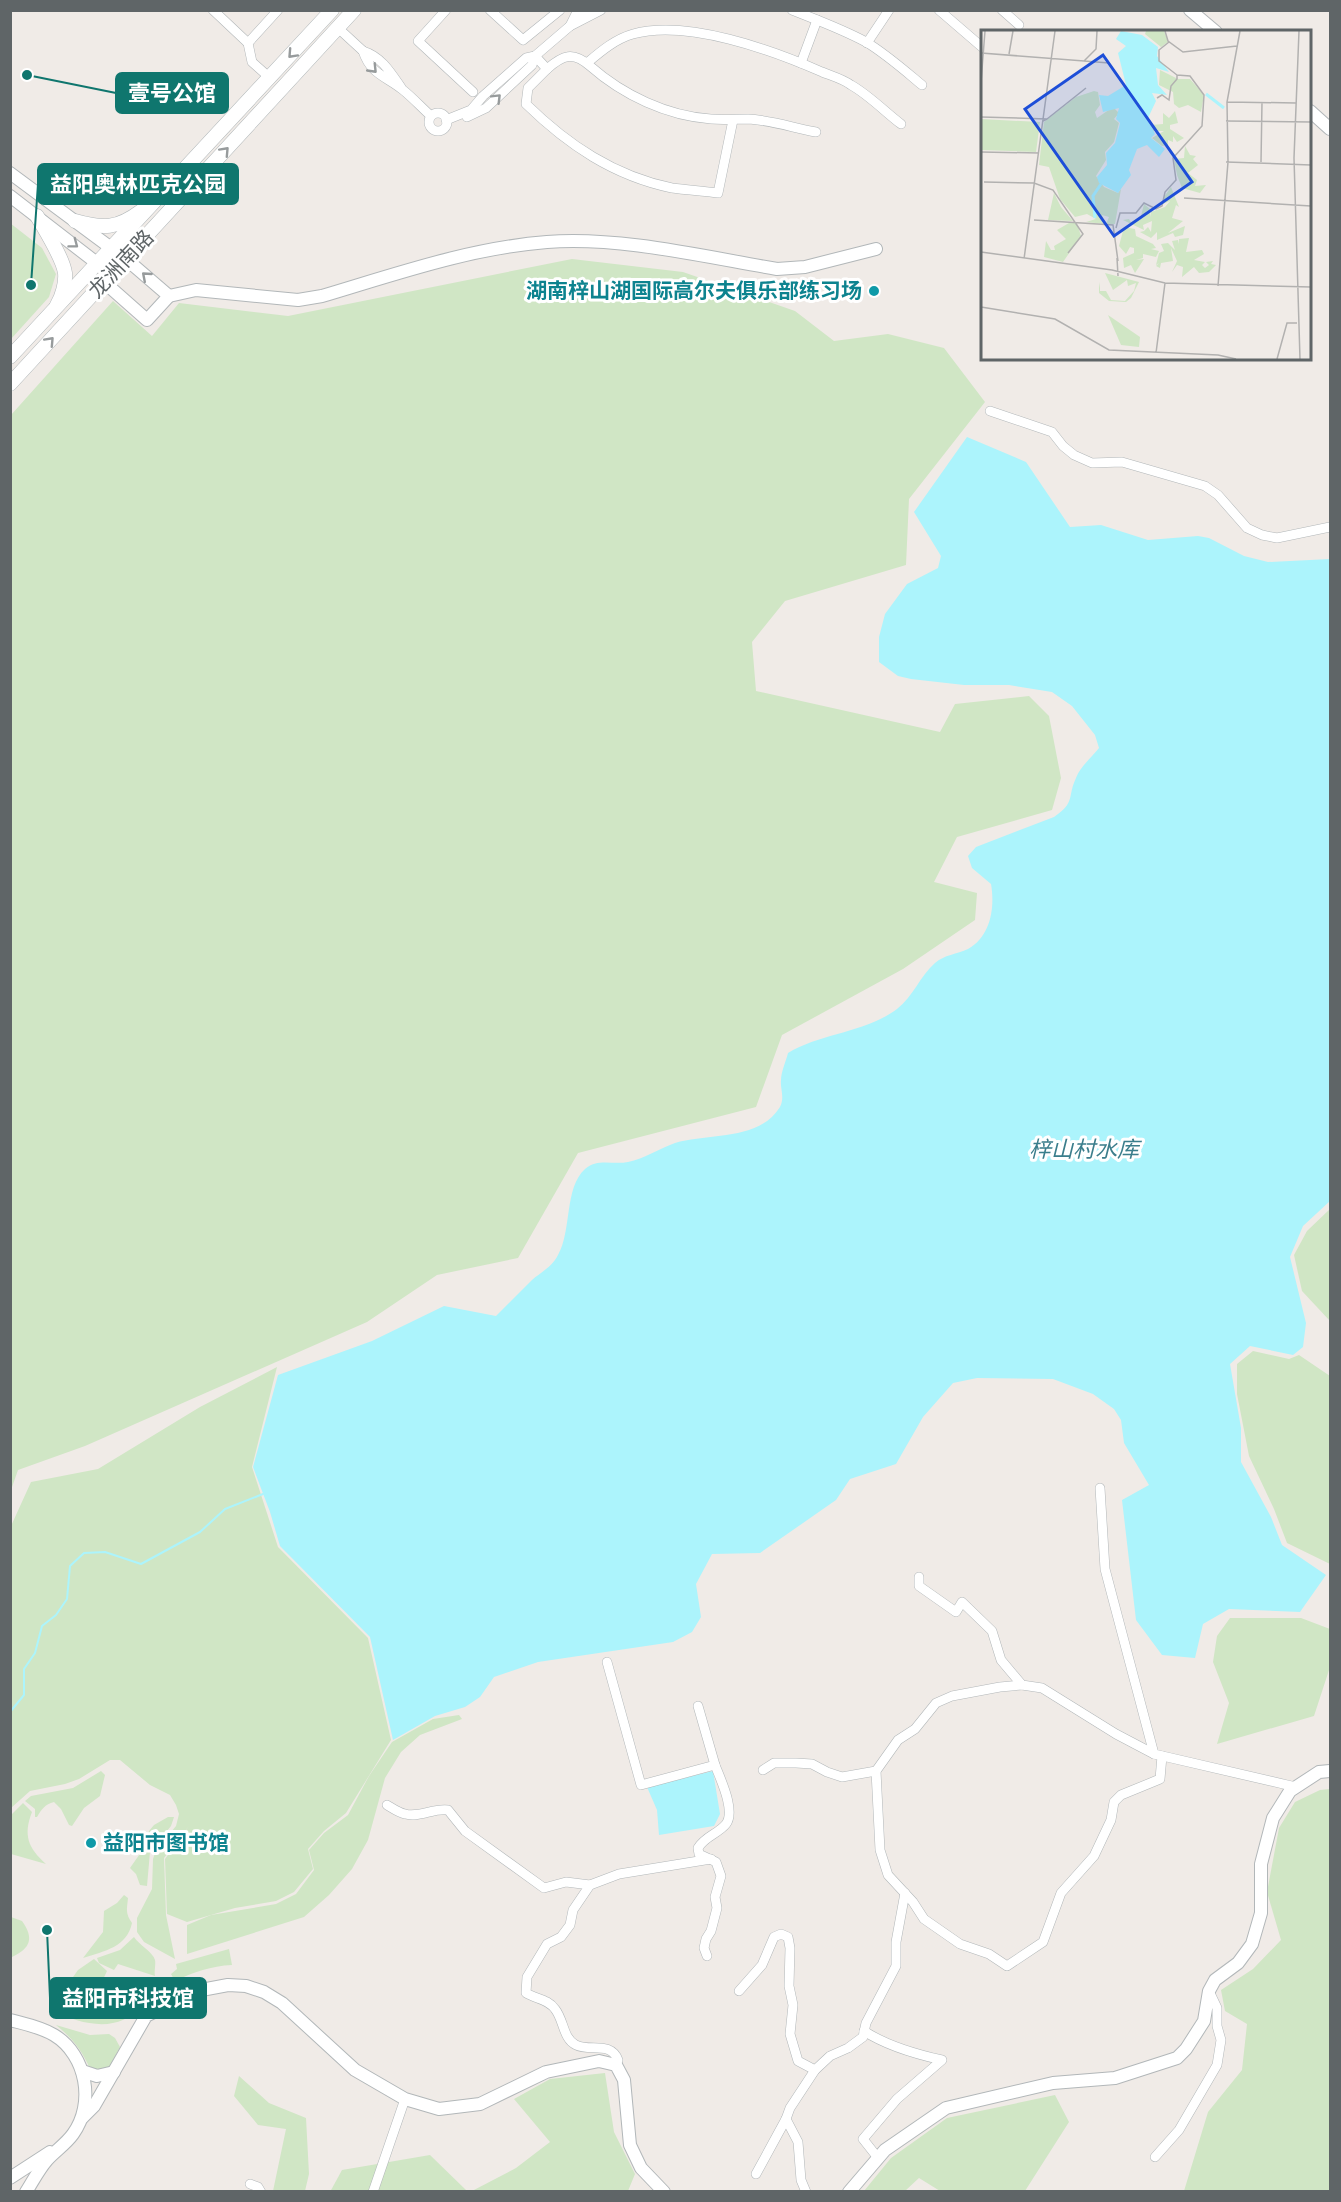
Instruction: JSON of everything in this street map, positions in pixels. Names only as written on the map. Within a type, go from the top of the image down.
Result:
[{"type":"main road","name":"龙洲南路","points":[[10,357],[113,249],[332,10]]},
{"type":"main road","name":"龙洲南路","points":[[10,384],[354,10]]},
{"type":"main road","points":[[75,221],[92,226],[112,227],[132,217],[162,196]]},
{"type":"main road","points":[[37,216],[55,248],[65,273],[62,296],[55,310]]},
{"type":"street","points":[[213,10],[248,43],[252,62],[270,78]]},
{"type":"street","points":[[248,43],[278,10]]},
{"type":"street","points":[[446,10],[418,41],[473,92]]},
{"type":"street","points":[[490,10],[522,40],[560,10]]},
{"type":"street","points":[[567,29],[576,14],[583,10]]},
{"type":"street","points":[[431,116],[429,125],[433,130],[439,131],[446,123],[486,108],[532,65],[535,56],[567,29],[602,10]]},
{"type":"street","points":[[792,10],[867,43],[922,85]]},
{"type":"street","points":[[867,43],[889,10]]},
{"type":"street","points":[[939,10],[981,46]]},
{"type":"street","points":[[1002,10],[1019,25]]},
{"type":"street","points":[[1190,10],[1214,30]]},
{"type":"street","points":[[551,18],[567,29]]},
{"type":"street","points":[[801,63],[817,20]]},
{"type":"street","points":[[338,28],[363,51],[374,55],[402,89],[431,116]]},
{"type":"street","points":[[587,63],[605,48],[632,34],[664,31],[692,32],[754,46],[851,85],[901,124]]},
{"type":"street","points":[[535,56],[547,69]]},
{"type":"street","points":[[733,120],[718,193],[673,188],[630,176],[592,158],[550,128],[526,105],[528,88],[561,57],[572,56],[587,63],[610,84],[638,99],[680,113],[710,119],[749,119],[816,132]]},
{"type":"street","points":[[1311,112],[1330,129]]},
{"type":"street","points":[[431,116],[440,114],[446,123]]},
{"type":"street","points":[[10,173],[126,259],[169,296]]},
{"type":"street","points":[[10,196],[99,263],[108,278],[147,320],[169,296],[196,290],[298,300],[322,296],[467,255],[508,246],[549,241],[597,241],[777,268],[805,267],[876,249]]},
{"type":"street","points":[[990,411],[1052,432],[1074,455],[1092,463],[1122,462],[1205,486],[1218,495],[1247,528],[1262,535],[1277,538],[1330,527]]},
{"type":"street","points":[[1100,1488],[1105,1569],[1158,1755],[1160,1779],[1121,1795],[1113,1802],[1111,1820],[1094,1856],[1061,1893],[1043,1942],[1007,1966],[989,1954],[960,1944],[924,1919],[888,1875],[880,1850],[876,1771],[898,1740],[915,1729],[936,1703],[952,1696],[1022,1685],[1042,1688],[1116,1734],[1158,1755],[1296,1787]]},
{"type":"street","points":[[919,1577],[919,1586],[956,1612],[962,1602],[992,1631],[1001,1660],[1022,1685]]},
{"type":"street","points":[[608,1662],[641,1785],[716,1765]]},
{"type":"street","points":[[698,1706],[729,1805],[730,1815],[726,1824],[710,1835],[698,1848],[699,1854],[716,1862],[721,1876],[715,1897],[717,1908],[704,1948],[707,1956]]},
{"type":"street","points":[[763,1770],[774,1763],[812,1764],[842,1777],[876,1771]]},
{"type":"street","points":[[849,2192],[885,2151],[946,2108],[1053,2083],[1115,2078],[1177,2058],[1186,2049],[1204,2021],[1209,1991],[1215,1980],[1238,1963],[1252,1944],[1261,1913],[1261,1864],[1273,1818],[1290,1791],[1319,1772],[1330,1771]]},
{"type":"street","points":[[387,1805],[405,1814],[418,1815],[439,1809],[448,1810],[465,1831],[544,1888],[566,1882],[590,1885],[619,1874],[711,1859]]},
{"type":"street","points":[[590,1885],[573,1910],[570,1925],[561,1937],[547,1944],[527,1977],[526,1993],[549,2002],[555,2008],[571,2042],[578,2047],[605,2048],[616,2055],[618,2060],[616,2065],[624,2080],[630,2145],[641,2168],[664,2192]]},
{"type":"street","points":[[756,2174],[790,2109],[815,2070],[830,2056],[848,2048],[863,2037],[866,2023],[896,1966],[896,1942],[905,1893]]},
{"type":"street","points":[[739,1990],[762,1965],[774,1937],[781,1934],[788,1937],[789,1986],[793,2005],[790,2034],[798,2061],[815,2070]]},
{"type":"street","points":[[26,2192],[46,2162],[74,2133],[82,2118],[94,2106],[146,2016],[196,1991],[228,1985],[246,1986],[264,1992],[282,2003],[345,2062],[405,2099],[439,2109],[480,2103],[546,2072],[599,2061],[616,2065]]},
{"type":"street","points":[[1155,2157],[1179,2130],[1217,2065],[1221,2040],[1217,2026],[1217,2008],[1209,1991]]},
{"type":"street","points":[[10,2020],[44,2030],[57,2037],[69,2049],[82,2071],[86,2088],[82,2118]]},
{"type":"street","points":[[864,2031],[912,2053],[942,2060],[897,2099],[863,2139],[879,2158]]},
{"type":"street","points":[[82,2071],[97,2076],[114,2072]]},
{"type":"street","points":[[373,2192],[405,2099]]},
{"type":"street","points":[[786,2119],[798,2142],[801,2180],[806,2192]]},
{"type":"street","points":[[10,2178],[59,2148]]},
{"type":"street","points":[[250,2184],[258,2187],[261,2192]]},
{"type":"green space","points":[[10,223],[42,248],[56,274],[49,297],[11,339]]},
{"type":"green space","points":[[572,259],[683,272],[795,311],[834,341],[888,334],[944,348],[985,402],[909,499],[906,565],[785,601],[752,642],[756,691],[940,732],[955,704],[1029,696],[1049,716],[1061,778],[1052,810],[957,837],[934,882],[977,893],[975,920],[903,969],[782,1035],[756,1107],[578,1153],[518,1258],[437,1275],[367,1322],[85,1446],[18,1470],[11,1490],[11,415],[113,301],[152,336],[179,303],[288,316]]},
{"type":"green space","points":[[1330,1209],[1330,1321],[1302,1291],[1294,1255],[1307,1231]]},
{"type":"green space","points":[[1253,1351],[1289,1359],[1299,1355],[1330,1376],[1330,1564],[1287,1543],[1249,1456],[1237,1394],[1237,1364]]},
{"type":"green space","points":[[277,1367],[252,1467],[278,1547],[368,1638],[391,1740],[346,1813],[324,1831],[308,1849],[313,1869],[294,1892],[276,1901],[235,1908],[187,1922],[167,1914],[165,1859],[189,1826],[164,1858],[166,1915],[175,1959],[144,1942],[137,1932],[137,1918],[152,1889],[153,1859],[156,1850],[176,1826],[179,1814],[170,1795],[150,1785],[120,1760],[110,1760],[79,1779],[30,1791],[11,1808],[11,1526],[31,1482],[98,1469],[200,1407]]},
{"type":"green space","points":[[1230,1618],[1301,1618],[1330,1629],[1330,1667],[1314,1716],[1217,1744],[1229,1703],[1213,1662],[1217,1636]]},
{"type":"green space","points":[[459,1715],[462,1719],[420,1735],[401,1752],[385,1778],[368,1840],[352,1869],[329,1895],[304,1917],[187,1954],[187,1925],[211,1915],[276,1904],[296,1894],[314,1870],[309,1850],[324,1833],[348,1815],[369,1776],[392,1742],[433,1719]]},
{"type":"green space","points":[[101,1771],[105,1775],[100,1796],[84,1808],[72,1826],[54,1802],[46,1806],[35,1817],[35,1809],[25,1801],[31,1796],[73,1788]]},
{"type":"green space","points":[[1330,1789],[1330,2191],[1184,2191],[1208,2112],[1242,2070],[1247,2024],[1225,2011],[1221,1990],[1253,1969],[1281,1940],[1267,1892],[1279,1828],[1295,1802],[1320,1790]]},
{"type":"green space","points":[[23,1803],[32,1812],[28,1828],[31,1847],[46,1864],[11,1854],[11,1815]]},
{"type":"green space","points":[[168,1817],[174,1817],[171,1826],[150,1852],[147,1886],[140,1885],[136,1874],[130,1868],[144,1848],[149,1831],[154,1825]]},
{"type":"green space","points":[[124,1895],[128,1898],[127,1914],[132,1923],[125,1938],[114,1947],[83,1958],[103,1932],[104,1911],[117,1903]]},
{"type":"green space","points":[[11,1917],[22,1921],[29,1937],[27,1946],[12,1957]]},
{"type":"green space","points":[[134,1937],[154,1957],[155,1976],[118,1964],[114,1970],[99,1963],[97,1958],[120,1950]]},
{"type":"green space","points":[[229,1949],[232,1965],[203,1970],[175,1981],[171,1974],[177,1969],[176,1964]]},
{"type":"green space","points":[[94,1959],[107,1971],[87,2013],[111,2019],[133,2012],[146,1988],[147,1990],[147,1995],[141,2005],[133,2014],[123,2020],[112,2023],[88,2023],[54,2011],[51,2005],[52,1999],[66,1987],[78,1970]]},
{"type":"green space","points":[[56,2025],[90,2035],[109,2034],[115,2038],[120,2047],[110,2066],[103,2071],[90,2069],[76,2045]]},
{"type":"green space","points":[[605,2073],[614,2132],[635,2174],[628,2191],[472,2191],[516,2168],[550,2142],[514,2099],[550,2079]]},
{"type":"green space","points":[[239,2076],[269,2103],[306,2118],[309,2174],[305,2191],[273,2191],[286,2129],[258,2125],[234,2096]]},
{"type":"green space","points":[[1055,2095],[1069,2122],[1025,2191],[940,2191],[919,2178],[905,2191],[864,2191],[891,2158],[947,2118]]},
{"type":"green space","points":[[430,2155],[467,2191],[330,2192],[342,2170]]},
{"type":"water","name":"梓山村水库","points":[[967,437],[1026,462],[1070,527],[1101,525],[1148,540],[1198,536],[1209,538],[1244,556],[1268,562],[1330,559],[1330,1201],[1303,1226],[1290,1257],[1306,1323],[1303,1347],[1293,1355],[1250,1346],[1230,1364],[1241,1428],[1241,1462],[1271,1517],[1282,1545],[1326,1575],[1300,1612],[1229,1609],[1203,1624],[1195,1658],[1162,1655],[1136,1620],[1122,1500],[1149,1485],[1124,1443],[1121,1420],[1114,1409],[1093,1394],[1053,1379],[977,1378],[953,1383],[923,1417],[896,1464],[850,1479],[836,1500],[760,1553],[712,1554],[696,1584],[701,1617],[692,1632],[673,1642],[538,1662],[494,1677],[480,1697],[465,1707],[435,1716],[393,1740],[370,1637],[280,1546],[253,1467],[278,1375],[372,1341],[444,1306],[496,1316],[556,1259],[565,1234],[574,1187],[578,1177],[585,1169],[600,1163],[634,1161],[675,1143],[747,1131],[760,1126],[780,1107],[781,1077],[788,1053],[814,1041],[884,1017],[903,1004],[935,963],[946,956],[968,949],[982,937],[992,911],[991,884],[972,868],[968,856],[976,847],[1054,817],[1061,812],[1070,799],[1078,774],[1099,748],[1095,735],[1072,706],[1052,692],[1009,685],[964,685],[911,679],[898,676],[879,662],[879,637],[885,614],[907,584],[938,568],[941,556],[914,512]]},
{"type":"water","points":[[713,1771],[720,1814],[714,1826],[659,1835],[657,1810],[647,1787]]},
{"type":"waterway","points":[[10,1712],[24,1695],[24,1669],[35,1653],[42,1626],[56,1615],[67,1599],[70,1566],[84,1553],[105,1552],[141,1564],[200,1532],[225,1509],[263,1494]]},
{"type":"place","name":"壹号公馆","points":[[27,75]]},
{"type":"place","name":"益阳奥林匹克公园","points":[[31,285]]},
{"type":"place","name":"湖南梓山湖国际高尔夫俱乐部练习场","points":[[874,291]]},
{"type":"place","name":"益阳市图书馆","points":[[91,1843]]},
{"type":"place","name":"益阳市科技馆","points":[[47,1930]]}]
